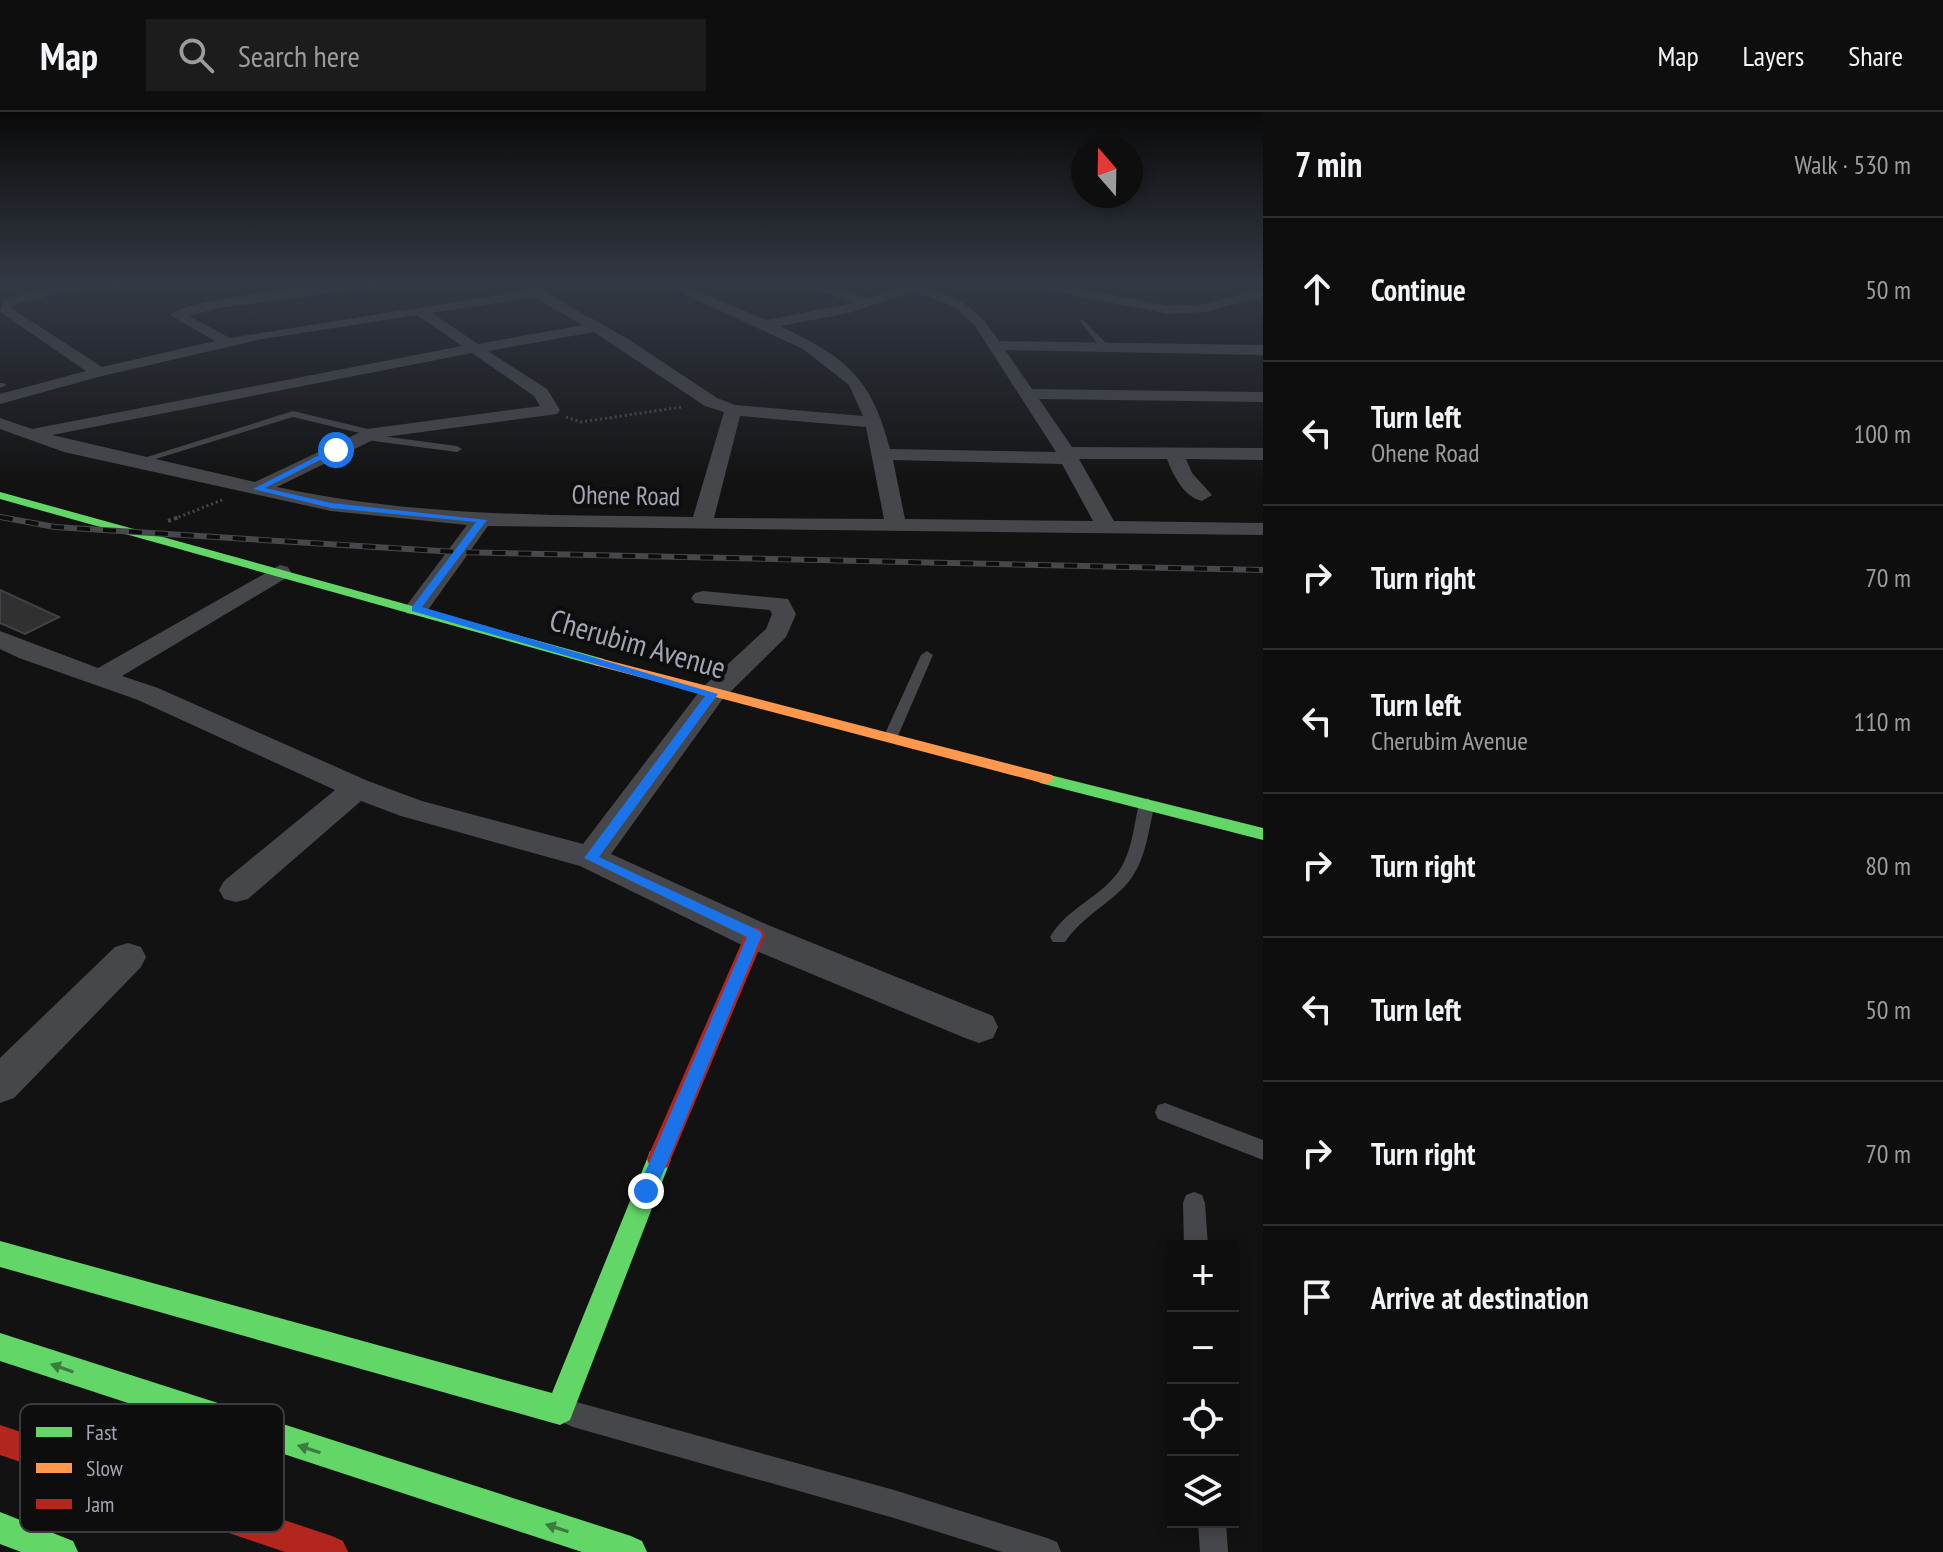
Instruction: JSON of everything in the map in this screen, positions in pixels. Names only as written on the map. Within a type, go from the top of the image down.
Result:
[{"type":"main road","name":"Cherubim Avenue","points":[[0,495],[712,694],[1263,834]]},
{"type":"main road","points":[[0,1254],[560,1410],[646,1191],[755,935]]},
{"type":"main road","points":[[0,1347],[175,1404]]},
{"type":"main road","points":[[284,1439],[631,1552]]},
{"type":"main road","points":[[0,1440],[20,1447]]},
{"type":"main road","points":[[0,1528],[62,1552]]},
{"type":"main road","points":[[273,1532],[332,1552]]},
{"type":"street","points":[[65,349],[99,372]]},
{"type":"street","points":[[1,390],[99,372],[196,349]]},
{"type":"street","points":[[32,434],[471,349]]},
{"type":"street","points":[[257,489],[370,435],[551,410],[541,393],[472,349]]},
{"type":"street","points":[[634,349],[711,402],[733,410],[872,422]]},
{"type":"street","points":[[812,349],[850,377],[867,399],[883,454],[896,527]]},
{"type":"street","points":[[999,349],[1067,455],[1107,528]]},
{"type":"street","points":[[1231,349],[1263,350]]},
{"type":"street","points":[[1028,394],[1263,397]]},
{"type":"street","points":[[702,524],[733,410]]},
{"type":"street","name":"Ohene Road","points":[[0,423],[64,446],[331,505],[482,520],[1263,529]]},
{"type":"street","points":[[1174,453],[1183,475],[1202,495]]},
{"type":"street","points":[[883,454],[1263,454]]},
{"type":"street","points":[[416,609],[482,520]]},
{"type":"street","points":[[100,678],[280,572]]},
{"type":"street","points":[[591,858],[712,694],[777,632],[784,614],[780,604],[703,598]]},
{"type":"street","points":[[0,639],[28,653],[148,694],[357,788],[412,809],[591,858],[755,935],[979,1027]]},
{"type":"street","points":[[236,890],[357,788]]},
{"type":"street","points":[[0,1085],[128,957]]},
{"type":"lane","points":[[136,462],[293,414],[370,435],[457,449]]},
{"type":"lane","points":[[890,738],[927,655]]},
{"type":"lane","points":[[1059,937],[1078,913],[1121,880],[1129,869],[1147,803]]},
{"type":"lane","points":[[1165,1112],[1263,1150]]},
{"type":"lane","points":[[1194,1203],[1196,1240]]},
{"type":"lane","points":[[560,1410],[894,1504],[1047,1552]]},
{"type":"lane","points":[[1212,1528],[1214,1552]]},
{"type":"path","points":[[551,410],[581,422],[711,402]]},
{"type":"path","points":[[136,531],[227,498]]},
{"type":"building","points":[[0,590],[59,617],[25,634],[0,623]]},
{"type":"railway","points":[[10,519],[0,517],[55,527],[456,552],[1263,570]]},
{"type":"traffic: fast","points":[[0,495],[599,662]]},
{"type":"traffic: fast","points":[[1046,779],[1263,834]]},
{"type":"traffic: fast","points":[[0,1254],[560,1410],[659,1159]]},
{"type":"traffic: fast","points":[[0,1347],[175,1404]]},
{"type":"traffic: fast","points":[[284,1439],[631,1552]]},
{"type":"traffic: fast","points":[[0,1528],[62,1552]]},
{"type":"traffic: slow","points":[[599,662],[1046,779]]},
{"type":"traffic: jam","points":[[659,1159],[755,935]]},
{"type":"traffic: jam","points":[[0,1440],[20,1447]]},
{"type":"traffic: jam","points":[[273,1532],[332,1552]]},
{"type":"route","points":[[336,450],[257,489],[331,505],[482,520],[416,609],[712,694],[591,858],[755,935],[646,1191]]}]
